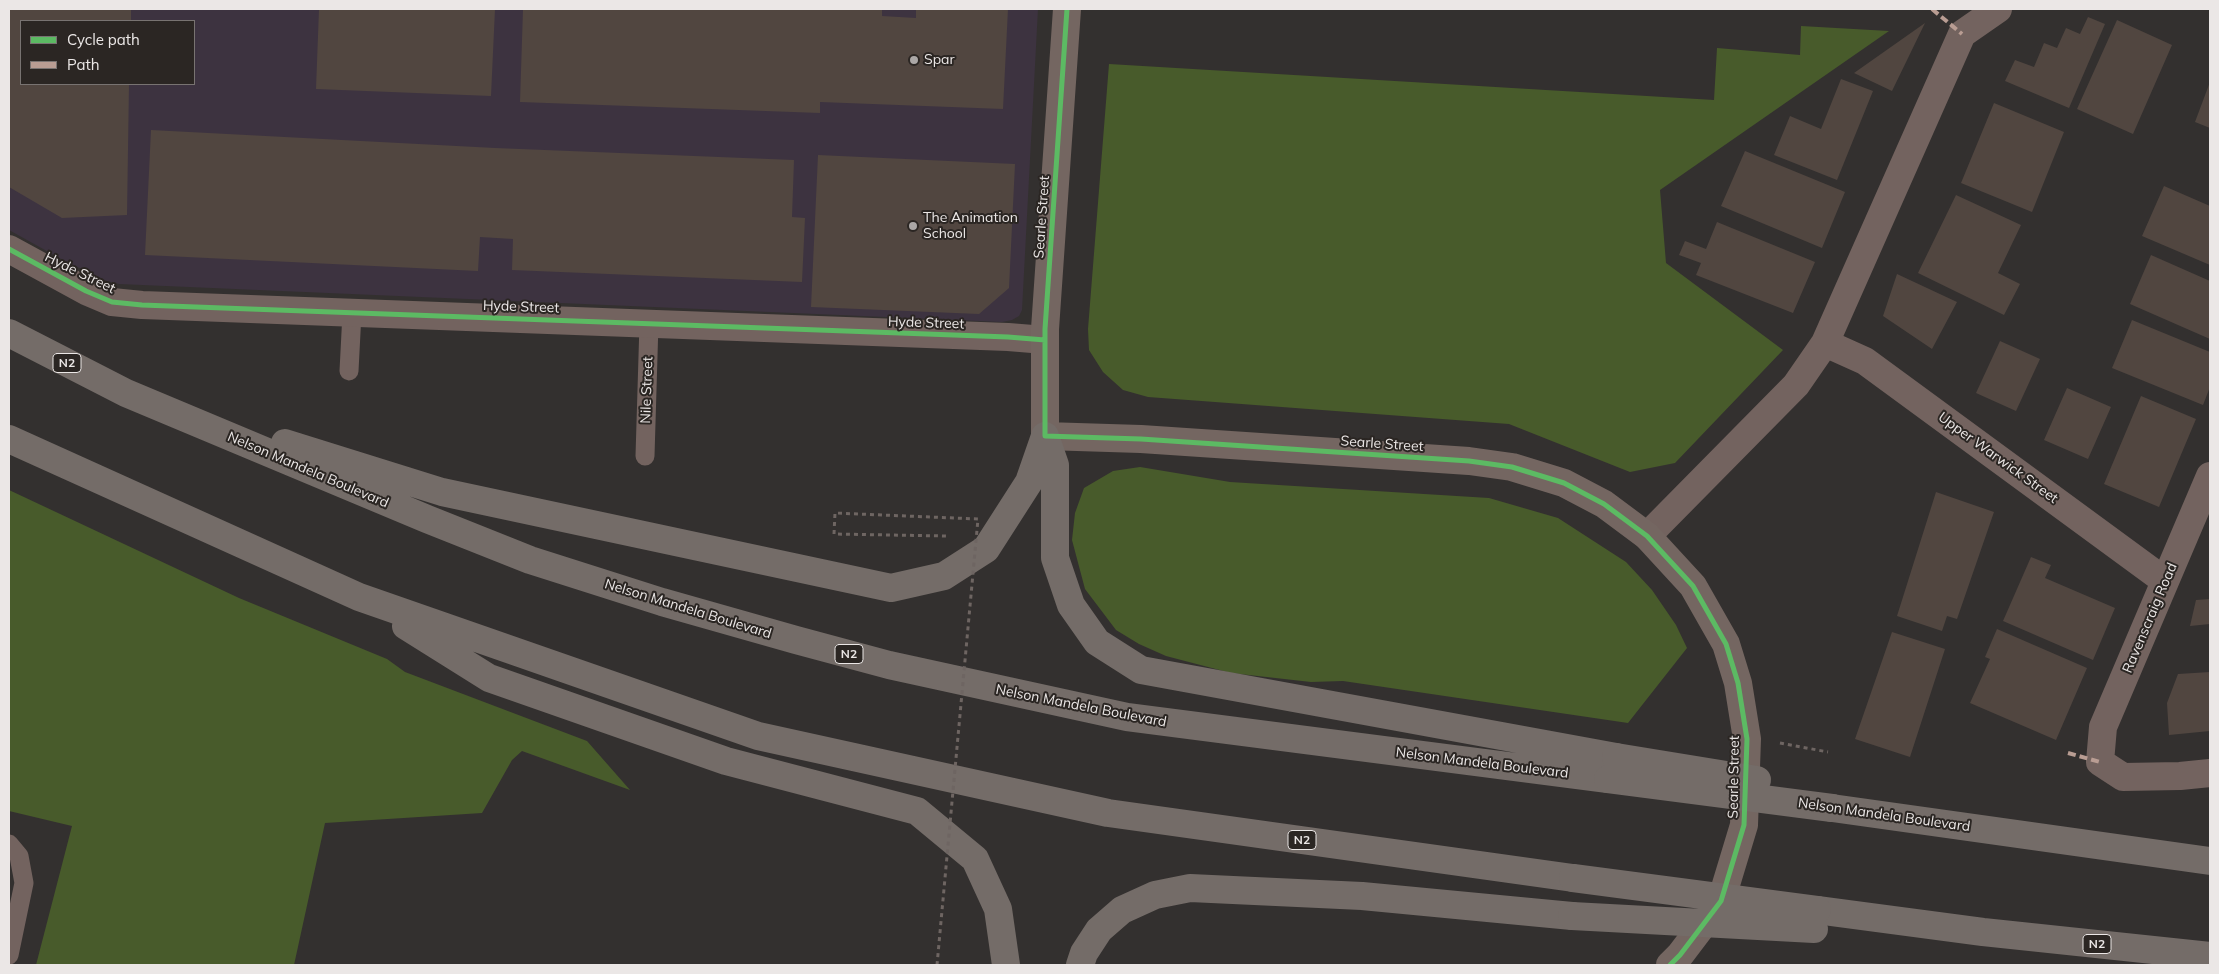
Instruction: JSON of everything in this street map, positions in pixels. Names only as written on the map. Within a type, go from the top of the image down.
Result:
[{"type":"highway","name":"Nelson Mandela Boulevard","points":[[9,333],[126,393],[530,560],[662,602],[879,662],[1127,717],[1612,768],[1833,800],[2038,836],[2210,861]]},
{"type":"highway","points":[[126,393],[442,492],[891,588],[944,576],[986,549],[1029,482],[1045,436]]},
{"type":"highway","points":[[1045,436],[1055,465],[1055,558],[1071,605],[1097,642],[1141,670],[1612,768]]},
{"type":"highway","name":"N2","points":[[9,439],[359,598],[758,736],[851,758],[1108,813],[1573,878],[1815,920],[1983,932],[2210,956]]},
{"type":"highway","points":[[359,598],[490,678],[726,761],[917,812],[975,859],[998,909],[1006,965]]},
{"type":"highway","points":[[1080,965],[1084,953],[1099,930],[1122,910],[1155,895],[1190,888],[1362,896],[1572,916],[1815,920]]},
{"type":"street","name":"Searle Street","points":[[1067,9],[1045,340],[1045,436],[1151,440],[1469,461],[1512,467],[1564,483],[1596,500],[1647,536],[1693,586],[1726,644],[1738,683],[1748,739],[1744,825],[1721,901],[1680,955],[1670,965]]},
{"type":"street","points":[[1647,536],[1796,385],[1825,343],[1962,34],[1998,9]]},
{"type":"street","name":"Hyde Street","points":[[9,249],[86,291],[112,302],[142,305],[649,323],[1045,340]]},
{"type":"street","name":"Upper Warwick Street","points":[[1825,343],[1865,361],[2165,581]]},
{"type":"street","name":"Ravenscraig Road","points":[[2210,476],[2103,727],[2100,762],[2123,777],[2180,776],[2210,773]]},
{"type":"lane","points":[[349,371],[352,313]]},
{"type":"lane","name":"Nile Street","points":[[645,456],[649,323]]},
{"type":"lane","points":[[9,844],[18,856],[24,883],[9,955]]},
{"type":"path","points":[[937,965],[978,519],[835,513],[834,534],[947,536]]},
{"type":"path","points":[[1780,743],[1828,752]]},
{"type":"shaded area","points":[[9,9],[1038,9],[1022,310],[1019,316],[1012,320],[1002,322],[119,284],[107,281],[63,260],[9,230]]},
{"type":"green space","points":[[1801,26],[1889,31],[1660,190],[1666,263],[1783,350],[1675,463],[1630,472],[1509,424],[1148,397],[1123,390],[1103,372],[1089,350],[1088,329],[1109,64],[1714,100],[1717,48],[1800,55]]},
{"type":"green space","points":[[1140,467],[1230,482],[1489,498],[1558,518],[1626,562],[1652,590],[1676,625],[1687,648],[1628,723],[1343,681],[1311,682],[1231,673],[1166,656],[1139,644],[1116,630],[1085,589],[1072,540],[1075,513],[1084,488],[1113,471]]},
{"type":"green space","points":[[9,490],[239,598],[387,659],[405,672],[587,741],[630,790],[522,751],[512,760],[482,813],[325,823],[294,965],[36,965],[72,826],[9,811]]},
{"type":"building","points":[[9,9],[131,9],[131,20],[20,20],[20,85],[129,85],[127,215],[62,218],[9,187]]},
{"type":"building","points":[[319,9],[495,9],[491,96],[316,89]]},
{"type":"building","points":[[523,9],[882,9],[882,16],[916,18],[916,9],[1008,9],[1003,109],[820,102],[820,113],[520,102]]},
{"type":"building","points":[[2088,17],[2105,24],[2069,108],[2005,81],[2015,60],[2034,67],[2044,43],[2057,48],[2066,28],[2080,34]]},
{"type":"building","points":[[2117,20],[2172,45],[2133,134],[2077,109]]},
{"type":"building","points":[[1925,23],[1892,91],[1854,73]]},
{"type":"building","points":[[1841,79],[1873,91],[1837,180],[1774,155],[1790,116],[1821,129]]},
{"type":"building","points":[[2210,82],[2210,128],[2195,122]]},
{"type":"building","points":[[1994,103],[2064,132],[2032,212],[1961,183]]},
{"type":"building","points":[[151,130],[495,148],[794,160],[792,217],[805,218],[802,282],[512,270],[513,239],[480,237],[478,271],[145,255]]},
{"type":"building","points":[[1745,151],[1845,192],[1822,248],[1721,206]]},
{"type":"building","name":"The Animation School","points":[[818,155],[1015,164],[1009,288],[979,314],[811,307]]},
{"type":"building","points":[[2164,186],[2210,206],[2210,265],[2142,236]]},
{"type":"building","points":[[1956,195],[2021,225],[1998,273],[2020,284],[2004,315],[1918,273]]},
{"type":"building","points":[[1717,222],[1815,262],[1793,313],[1696,275],[1701,263],[1679,255],[1685,241],[1706,249]]},
{"type":"building","points":[[2151,255],[2210,281],[2210,339],[2130,304]]},
{"type":"building","points":[[1897,274],[1957,302],[1932,349],[1883,316]]},
{"type":"building","points":[[2132,320],[2210,352],[2210,387],[2203,405],[2112,368]]},
{"type":"building","points":[[2000,341],[2040,359],[2016,411],[1976,393]]},
{"type":"building","points":[[2067,388],[2111,407],[2088,459],[2044,440]]},
{"type":"building","points":[[2141,396],[2196,419],[2159,507],[2104,484]]},
{"type":"building","points":[[1936,492],[1994,512],[1957,619],[1947,616],[1942,631],[1897,616]]},
{"type":"building","points":[[2031,557],[2051,565],[2045,578],[2115,608],[2093,660],[2003,621]]},
{"type":"building","points":[[2210,599],[2210,624],[2190,626],[2196,600]]},
{"type":"building","points":[[1997,629],[2087,668],[2056,740],[1970,703],[1990,659],[1985,657]]},
{"type":"building","points":[[1892,632],[1945,649],[1910,757],[1855,739]]},
{"type":"building","points":[[2210,672],[2210,731],[2169,735],[2167,703],[2178,674]]},
{"type":"marked path","points":[[1932,9],[1962,34]]},
{"type":"marked path","points":[[2068,753],[2100,762]]},
{"type":"cycle path","points":[[1067,9],[1045,329],[1045,436],[1141,439],[1469,461],[1512,467],[1564,483],[1604,504],[1647,536],[1693,586],[1726,644],[1738,683],[1747,739],[1744,825],[1721,901],[1680,955],[1670,965]]},
{"type":"cycle path","points":[[9,249],[86,291],[112,302],[142,305],[1008,337],[1045,340]]},
{"type":"place","name":"Spar","points":[[914,60]]},
{"type":"place","name":"The Animation School","points":[[913,226]]}]
